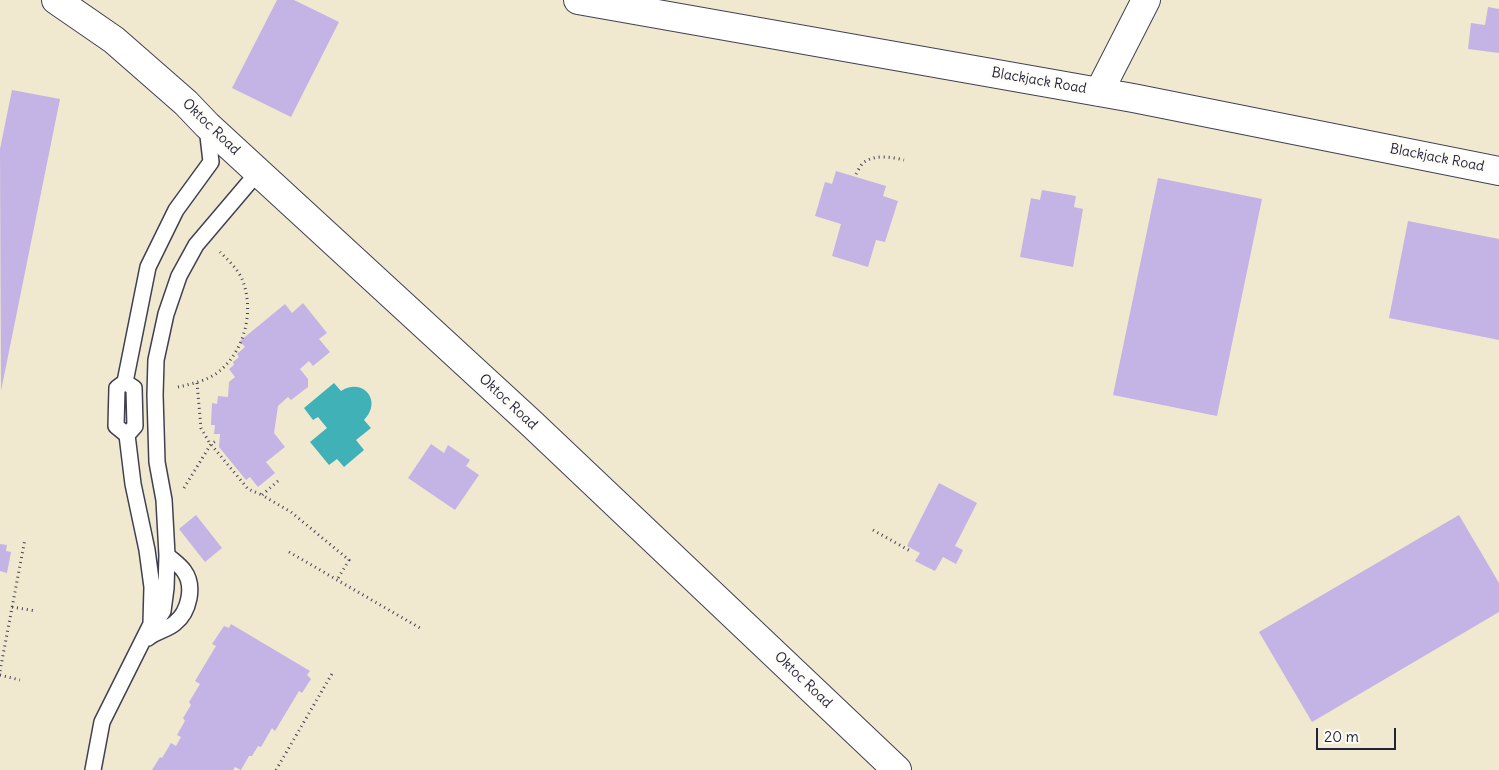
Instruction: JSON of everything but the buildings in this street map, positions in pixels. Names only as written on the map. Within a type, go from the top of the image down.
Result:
[{"type":"street","name":"Oktoc Road","points":[[56,0],[114,40],[186,103],[207,125],[531,423],[897,770]]},
{"type":"street","name":"Oktoc Road","points":[[82,0],[114,40]]},
{"type":"street","name":"Blackjack Road","points":[[578,0],[1099,92],[1499,170]]},
{"type":"street","points":[[1099,92],[1146,0]]},
{"type":"lane","points":[[93,770],[102,722],[151,624],[152,587],[147,550],[133,484],[127,435],[135,426],[134,388],[126,382],[148,267],[176,210],[211,162],[207,125]]},
{"type":"lane","points":[[139,649],[163,611],[166,588],[167,555],[164,500],[157,462],[155,395],[156,360],[166,314],[179,276],[196,245],[258,172]]},
{"type":"lane","points":[[139,649],[154,633],[173,625],[183,616],[188,602],[189,579],[184,570],[167,555]]},
{"type":"path","points":[[856,174],[864,162],[878,157],[894,157],[904,160]]},
{"type":"path","points":[[178,386],[197,383],[217,373],[231,360],[242,339],[248,319],[247,298],[242,279],[233,265],[220,252]]},
{"type":"path","points":[[197,383],[201,428],[211,444],[248,489],[291,512],[349,560],[337,580]]},
{"type":"path","points":[[182,492],[211,444],[216,441]]},
{"type":"path","points":[[262,495],[278,481]]},
{"type":"path","points":[[873,530],[912,552]]},
{"type":"path","points":[[0,671],[25,539]]},
{"type":"path","points":[[289,552],[420,628]]},
{"type":"path","points":[[12,606],[36,611]]},
{"type":"path","points":[[276,770],[333,672]]},
{"type":"path","points":[[0,675],[20,680]]},
{"type":"water","points":[[334,383],[341,391],[349,387],[363,389],[368,393],[372,405],[364,420],[371,428],[356,440],[364,450],[344,467],[337,459],[329,465],[310,442],[327,428],[318,417],[313,420],[304,408]]}]
